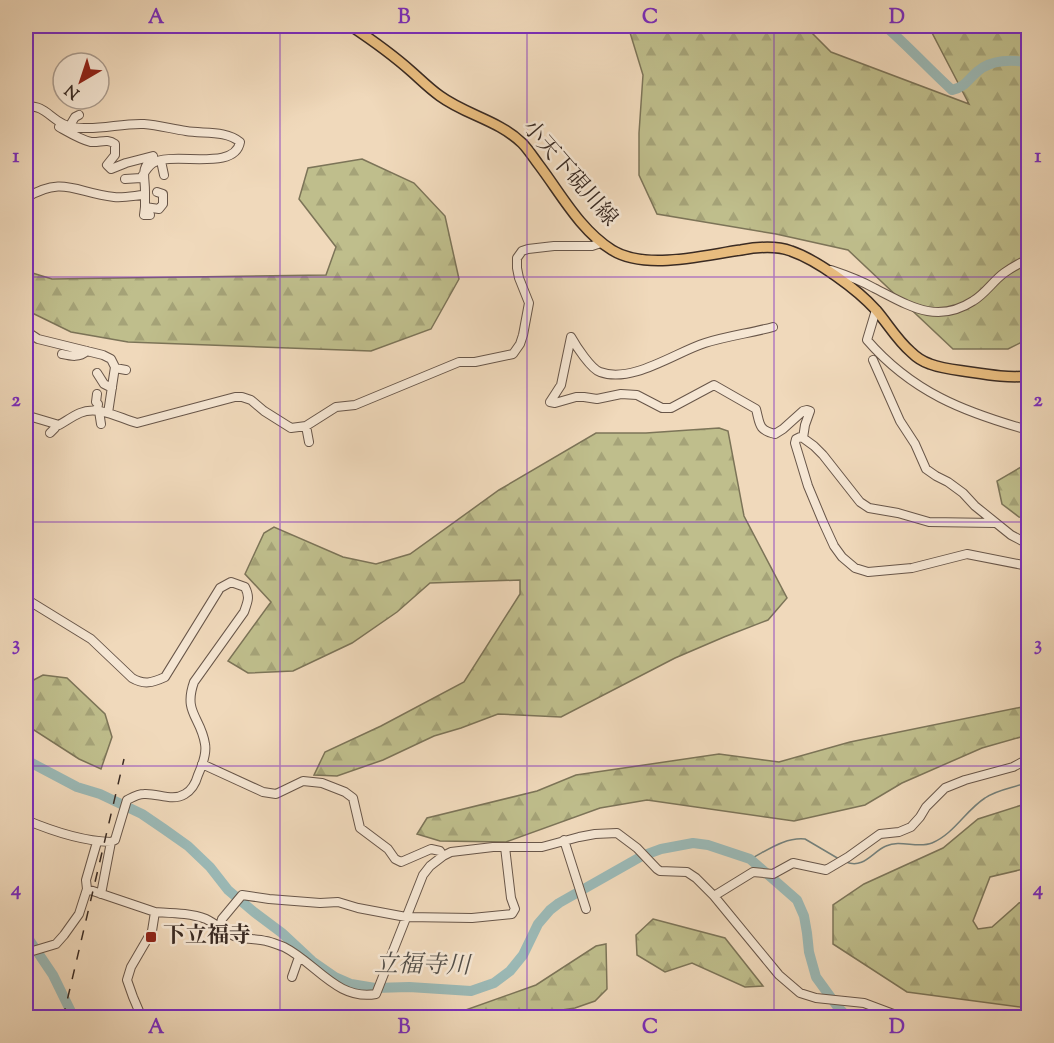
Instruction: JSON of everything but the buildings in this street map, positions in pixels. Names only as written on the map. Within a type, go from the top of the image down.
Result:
[{"type":"main road","name":"小天下硯川線","points":[[351,26],[374,41],[440,95],[457,106],[496,124],[517,138],[575,216],[601,243],[615,252],[632,259],[649,261],[753,248],[775,247],[790,250],[830,272],[857,292],[876,310],[895,336],[911,352],[928,363],[948,369],[1008,377],[1029,376]]},
{"type":"street","points":[[26,106],[36,106],[52,114],[59,123],[73,128],[146,124],[189,132],[226,135],[240,142],[235,152],[220,158],[192,160],[172,158],[152,163],[141,178],[125,179]]},
{"type":"street","points":[[52,114],[50,120],[70,133],[91,142],[110,141],[115,144],[115,154],[107,165],[111,169],[153,156],[145,165],[143,174],[144,215],[150,216]]},
{"type":"street","points":[[69,126],[79,115]]},
{"type":"street","points":[[161,161],[164,175]]},
{"type":"street","points":[[26,198],[37,191],[55,186],[71,186],[114,196],[142,195],[145,192]]},
{"type":"street","points":[[145,207],[159,209],[163,204],[163,194],[157,192]]},
{"type":"street","points":[[26,408],[26,420],[32,417],[59,425],[82,412],[98,411],[137,423],[242,397],[252,400],[264,411],[291,428],[306,426],[336,407],[355,405],[459,362],[475,362],[513,354],[523,335],[529,303],[517,268],[517,258],[522,251],[554,246],[592,246],[601,243]]},
{"type":"street","points":[[809,259],[868,284],[910,306],[929,312],[943,313],[960,309],[976,299],[1004,273],[1029,260]]},
{"type":"street","points":[[876,310],[867,340],[898,371]]},
{"type":"street","points":[[773,327],[705,343],[639,371],[617,374],[597,371],[590,365],[571,337],[561,385],[550,402],[555,403],[576,397],[597,399],[621,394],[637,395],[662,408],[671,408],[714,385],[756,409],[761,428],[766,432],[775,434],[803,411],[810,411],[803,438]]},
{"type":"street","points":[[26,331],[38,339],[111,359],[115,368],[108,413]]},
{"type":"street","points":[[62,354],[75,357],[87,351]]},
{"type":"street","points":[[1029,430],[980,416],[950,404],[898,371],[873,360],[900,421],[915,444],[926,469],[963,493],[975,506],[1011,535],[1029,544]]},
{"type":"street","points":[[115,368],[126,370]]},
{"type":"street","points":[[97,373],[104,384],[112,388]]},
{"type":"street","points":[[97,394],[96,402],[101,424]]},
{"type":"street","points":[[50,433],[55,428],[55,424]]},
{"type":"street","points":[[306,426],[309,442]]},
{"type":"street","points":[[995,523],[929,522],[870,508],[860,502],[814,446],[803,438],[796,439],[795,443],[808,486],[834,546],[842,557],[855,568],[868,572],[912,568],[967,554],[1029,566]]},
{"type":"street","points":[[26,599],[91,639],[132,678],[139,682],[149,683],[165,677],[220,588],[231,582],[244,587],[249,599],[244,612],[194,682],[190,693],[190,706],[206,745],[202,764],[192,788],[186,794],[176,798],[147,794],[136,795],[127,800],[115,840],[111,842],[97,842],[26,820]]},
{"type":"street","points":[[714,896],[753,872],[773,874],[793,863],[826,870],[880,834],[899,832],[911,827],[926,807],[945,788],[1013,767],[1029,759]]},
{"type":"street","points":[[202,764],[263,792],[276,794],[303,781],[322,783],[345,792],[353,798],[360,828],[388,849],[395,859],[401,862],[431,849],[440,851],[443,856]]},
{"type":"street","points":[[87,890],[155,912],[191,915],[205,919],[234,936],[266,941],[285,948],[336,986],[365,996],[376,994],[423,875],[443,856],[451,852],[506,847],[542,847],[595,834],[617,833],[637,848],[660,871],[687,872],[714,896],[779,975],[800,993],[816,998],[864,1004],[904,1017]]},
{"type":"street","points":[[564,840],[586,909]]},
{"type":"street","points":[[27,952],[56,944],[79,914],[87,890],[86,880],[97,842]]},
{"type":"street","points":[[101,894],[111,842]]},
{"type":"street","points":[[220,926],[222,919],[242,895],[338,903],[406,917],[472,918],[514,913],[506,847]]},
{"type":"street","points":[[142,1017],[127,980],[130,967],[152,931],[155,912]]},
{"type":"street","points":[[292,977],[299,957]]},
{"type":"green space","points":[[628,26],[805,26],[831,52],[969,104],[930,29],[926,26],[1028,26],[1028,339],[1008,349],[953,349],[848,250],[776,234],[657,214],[639,175],[643,75]]},
{"type":"green space","points":[[362,159],[414,183],[445,216],[459,279],[431,329],[371,351],[128,342],[71,332],[26,310],[26,271],[52,279],[326,275],[336,247],[299,199],[308,168]]},
{"type":"green space","points":[[719,428],[728,431],[744,516],[787,598],[768,620],[675,658],[561,717],[498,714],[434,736],[383,760],[337,776],[314,775],[325,752],[381,726],[464,682],[520,594],[520,580],[430,583],[397,612],[352,643],[293,671],[248,673],[228,661],[271,602],[245,574],[264,533],[274,527],[343,557],[376,564],[410,554],[499,490],[596,433],[646,433]]},
{"type":"green space","points":[[1028,463],[1028,518],[1019,517],[1002,504],[997,481]]},
{"type":"green space","points":[[43,675],[67,678],[105,714],[112,737],[101,769],[79,759],[31,728],[26,728],[26,684]]},
{"type":"green space","points":[[1028,700],[1028,735],[982,748],[902,783],[865,805],[794,821],[647,800],[600,808],[506,842],[440,841],[417,834],[427,818],[537,791],[576,775],[719,754],[779,762],[850,742],[1022,707]]},
{"type":"green space","points":[[1028,803],[1028,868],[990,877],[973,921],[978,929],[992,927],[1019,903],[1028,900],[1028,1008],[907,992],[833,944],[833,905],[864,884],[943,848],[978,819]]},
{"type":"green space","points":[[653,919],[725,938],[763,986],[745,987],[692,963],[665,972],[637,955],[636,935]]},
{"type":"green space","points":[[606,944],[607,989],[595,1001],[575,1008],[516,1017],[446,1017],[536,985],[596,946]]},
{"type":"waterway","points":[[885,26],[952,90],[964,85],[989,64],[1009,61],[1028,62]]},
{"type":"waterway","name":"立福寺川","points":[[26,760],[77,787],[100,794],[142,814],[188,846],[210,867],[228,890],[282,933],[312,961],[335,977],[351,984],[375,988],[409,987],[471,991],[494,983],[510,971],[523,955],[538,924],[559,903],[642,856],[661,849],[693,843],[708,845],[750,859],[797,900],[804,916],[809,952],[816,977],[848,1018]]},
{"type":"waterway","points":[[846,862],[852,864],[863,862],[892,844],[926,845],[932,843],[947,834],[985,798],[1028,782]]},
{"type":"waterway","points":[[750,859],[777,845],[798,839],[805,839],[839,859]]},
{"type":"waterway","points":[[26,935],[53,975],[74,1018]]},
{"type":"railway","points":[[63,1018],[124,759]]},
{"type":"place","name":"下立福寺","points":[[151,937]]}]
